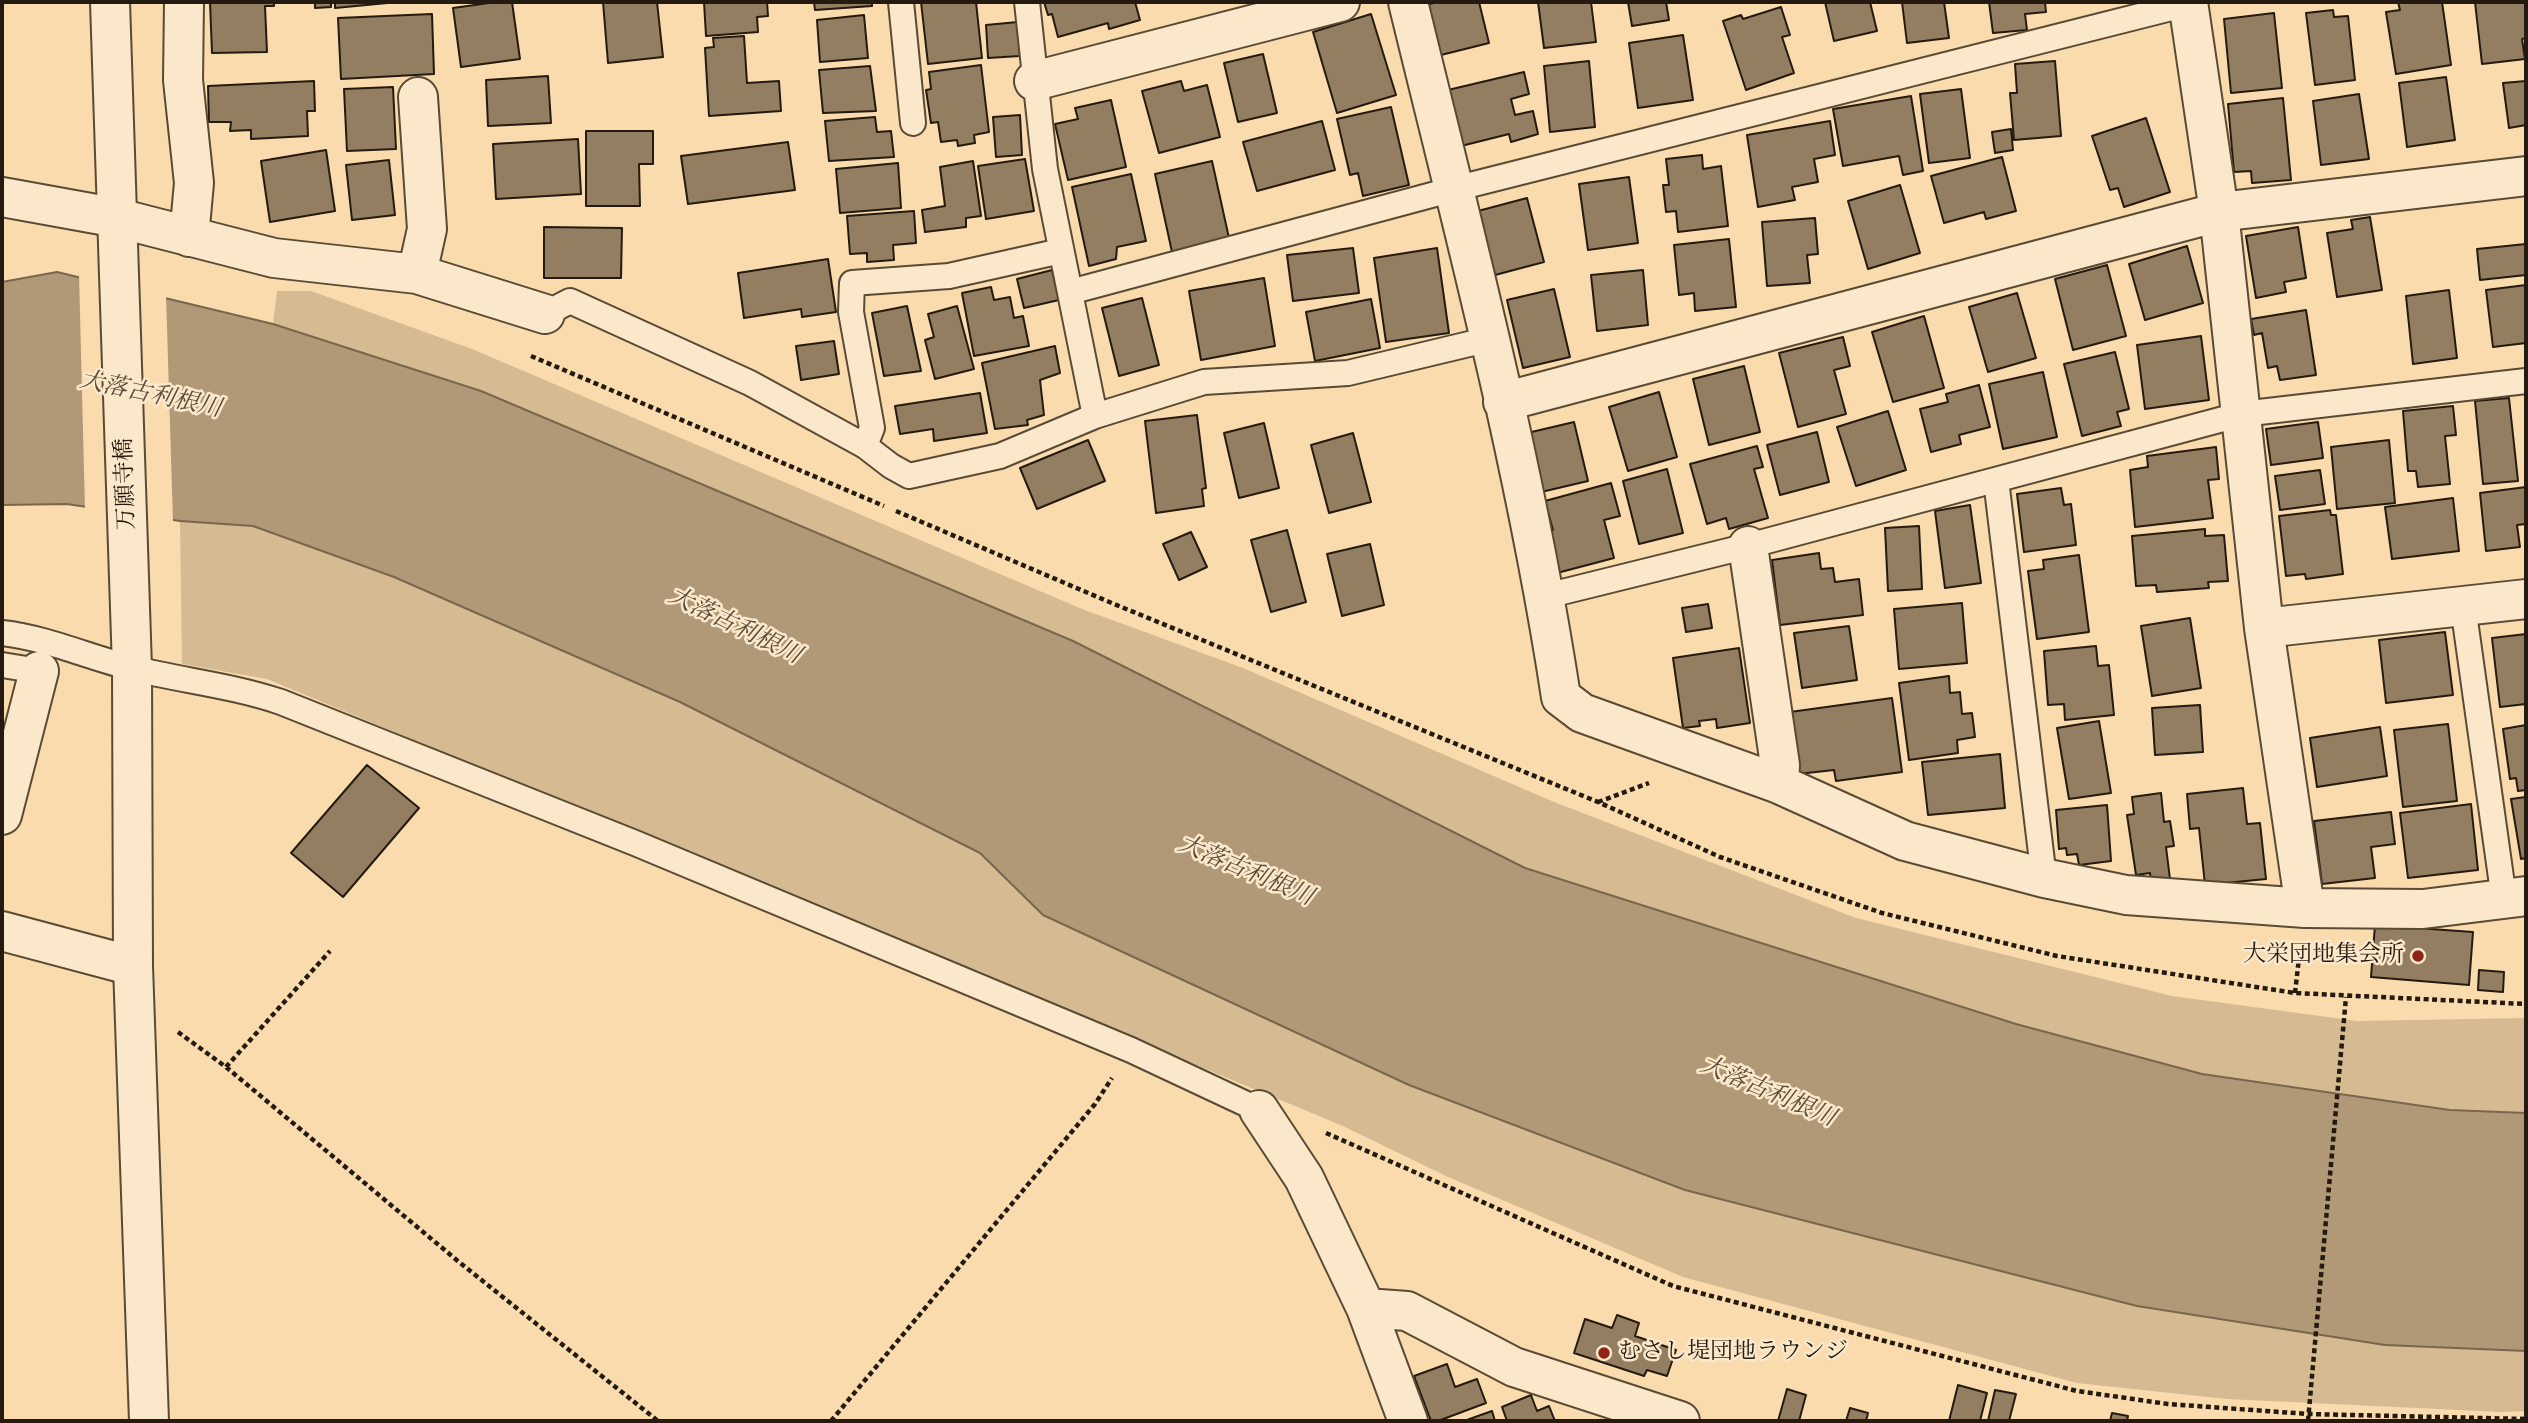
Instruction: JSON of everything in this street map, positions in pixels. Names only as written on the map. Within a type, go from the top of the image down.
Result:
[{"type":"street","name":"万願寺橋","points":[[110,2],[132,656],[133,966],[149,1421]]},
{"type":"street","points":[[184,2],[183,80],[194,183],[189,237]]},
{"type":"street","points":[[1034,81],[1340,2]]},
{"type":"street","points":[[1408,2],[1490,339],[1546,596],[1561,697],[1582,713],[1779,784],[1905,841],[2044,878],[2303,926],[2515,898]]},
{"type":"street","points":[[2188,2],[2219,212],[2264,628],[2303,926]]},
{"type":"street","points":[[416,274],[426,229],[418,97]]},
{"type":"street","points":[[1503,402],[2219,212],[2526,176]]},
{"type":"street","points":[[2,197],[119,229],[189,237],[274,258],[416,274],[545,314]]},
{"type":"street","points":[[1748,545],[1780,765],[1779,784]]},
{"type":"street","points":[[2264,628],[2526,599]]},
{"type":"street","points":[[2,815],[39,671]]},
{"type":"street","points":[[2,931],[133,966]]},
{"type":"street","points":[[1259,1110],[1304,1178],[1366,1308],[1408,1421]]},
{"type":"street","points":[[1366,1308],[1407,1311],[1514,1367],[1680,1421]]},
{"type":"lane","points":[[901,2],[914,123]]},
{"type":"lane","points":[[1027,2],[1045,169],[1095,416]]},
{"type":"lane","points":[[1070,292],[1454,189],[2195,2]]},
{"type":"lane","points":[[865,446],[872,428],[851,312],[852,284],[949,276],[1061,251]]},
{"type":"lane","points":[[545,314],[570,301],[750,383],[865,446],[891,467],[909,476],[1000,456],[1095,416],[1205,382],[1348,373],[1490,339]]},
{"type":"lane","points":[[1546,596],[2242,414],[2526,381]]},
{"type":"lane","points":[[1996,480],[2044,878]]},
{"type":"lane","points":[[2463,606],[2515,898]]},
{"type":"lane","points":[[2,633],[132,656],[281,702],[635,842],[1131,1050],[1259,1110]]},
{"type":"lane","points":[[2,665],[39,671]]},
{"type":"path","points":[[529,356],[1114,604],[1598,802],[1720,856],[1882,913],[2057,956],[2295,993],[2526,1004]]},
{"type":"path","points":[[2295,993],[2303,926]]},
{"type":"path","points":[[226,1067],[330,951]]},
{"type":"path","points":[[2308,1421],[2346,997]]},
{"type":"path","points":[[134,1009],[171,1028],[226,1067],[459,1262],[658,1421]]},
{"type":"path","points":[[831,1421],[1095,1104],[1131,1050]]},
{"type":"path","points":[[1324,1132],[1672,1286],[2077,1391],[2168,1405],[2308,1413],[2526,1419]]},
{"type":"shaded area","points":[[277,291],[311,291],[472,349],[1082,609],[1243,668],[1554,802],[1856,918],[2172,996],[2357,1021],[2526,1018],[2526,1113],[2450,1110],[2202,1074],[2016,1024],[1525,868],[1073,641],[481,391],[273,324]]},
{"type":"shaded area","points":[[180,521],[253,526],[394,577],[680,702],[980,853],[1044,915],[1409,1085],[1685,1190],[2137,1306],[2385,1345],[2526,1351],[2526,1411],[2227,1399],[2077,1383],[1683,1277],[1446,1176],[1343,1126],[267,679],[182,664]]},
{"type":"water","name":"大落古利根川","points":[[57,272],[273,324],[481,391],[1073,641],[1525,868],[2016,1024],[2202,1074],[2450,1110],[2526,1113],[2526,1351],[2385,1345],[2137,1306],[1685,1190],[1409,1085],[1043,915],[980,853],[680,702],[394,577],[253,526],[180,521],[67,504],[2,505],[2,282]]},
{"type":"pier","points":[[79,274],[166,295],[173,523],[85,510]]},
{"type":"building","points":[[210,2],[274,2],[274,6],[265,6],[267,52],[212,53]]},
{"type":"building","points":[[315,2],[331,2],[331,7],[315,8]]},
{"type":"building","points":[[335,2],[398,2],[335,8]]},
{"type":"building","points":[[512,2],[520,59],[461,67],[453,8]]},
{"type":"building","points":[[603,2],[657,2],[663,57],[608,63]]},
{"type":"building","points":[[704,2],[767,2],[768,16],[757,17],[758,32],[706,36]]},
{"type":"building","points":[[814,2],[872,2],[872,6],[815,10]]},
{"type":"building","points":[[921,2],[976,2],[982,58],[928,64]]},
{"type":"building","points":[[1044,2],[1135,2],[1140,20],[1109,29],[1108,23],[1058,37],[1052,14],[1048,15]]},
{"type":"building","points":[[1438,2],[1479,2],[1489,43],[1437,56],[1425,5]]},
{"type":"building","points":[[1538,2],[1591,2],[1596,42],[1544,48]]},
{"type":"building","points":[[1628,2],[1666,2],[1669,20],[1632,26]]},
{"type":"building","points":[[1825,2],[1870,2],[1877,31],[1834,41]]},
{"type":"building","points":[[1902,2],[1944,2],[1949,38],[1907,43]]},
{"type":"building","points":[[1989,2],[2045,2],[2046,12],[2025,14],[2027,30],[1993,33]]},
{"type":"building","points":[[2398,2],[2442,2],[2451,65],[2396,74],[2386,12],[2400,10]]},
{"type":"building","points":[[2475,2],[2526,2],[2526,38],[2522,39],[2525,59],[2482,64]]},
{"type":"building","points":[[1781,7],[1790,35],[1782,37],[1794,73],[1746,90],[1723,21],[1741,15],[1743,19]]},
{"type":"building","points":[[2333,10],[2334,17],[2348,16],[2355,80],[2315,85],[2306,13]]},
{"type":"building","points":[[2274,13],[2282,88],[2231,93],[2224,19]]},
{"type":"building","points":[[432,14],[434,74],[341,79],[338,18]]},
{"type":"building","points":[[1371,14],[1396,95],[1337,113],[1313,32]]},
{"type":"building","points":[[864,15],[868,58],[820,62],[817,20]]},
{"type":"building","points":[[1018,22],[1020,56],[988,58],[986,25]]},
{"type":"building","points":[[1683,35],[1693,100],[1638,108],[1629,43]]},
{"type":"building","points":[[744,36],[747,83],[779,81],[781,111],[709,116],[705,48],[714,47],[713,38]]},
{"type":"building","points":[[1263,54],[1277,113],[1238,122],[1224,63]]},
{"type":"building","points":[[1589,61],[1595,127],[1550,132],[1544,66]]},
{"type":"building","points":[[2055,61],[2061,136],[2014,140],[2010,93],[2017,93],[2015,64]]},
{"type":"building","points":[[981,65],[989,132],[974,135],[975,143],[958,146],[957,140],[941,142],[938,122],[931,123],[926,90],[931,89],[929,72]]},
{"type":"building","points":[[870,66],[876,111],[823,113],[819,70]]},
{"type":"building","points":[[1524,72],[1529,94],[1511,99],[1515,115],[1533,111],[1538,134],[1511,142],[1509,134],[1461,146],[1448,90]]},
{"type":"building","points":[[548,76],[551,123],[488,126],[486,80]]},
{"type":"building","points":[[2446,77],[2455,140],[2407,147],[2399,83]]},
{"type":"building","points":[[314,81],[315,111],[307,111],[308,136],[251,139],[251,130],[230,131],[231,122],[209,122],[208,86]]},
{"type":"building","points":[[1181,81],[1184,91],[1207,85],[1220,137],[1159,153],[1142,91]]},
{"type":"building","points":[[2526,81],[2526,125],[2509,128],[2503,83]]},
{"type":"building","points":[[393,87],[396,149],[347,151],[344,89]]},
{"type":"building","points":[[1961,89],[1970,158],[1929,163],[1920,94]]},
{"type":"building","points":[[2359,94],[2369,159],[2321,165],[2313,101]]},
{"type":"building","points":[[1911,96],[1923,171],[1903,175],[1899,156],[1843,166],[1833,109]]},
{"type":"building","points":[[2283,98],[2291,180],[2252,183],[2251,171],[2234,172],[2228,104]]},
{"type":"building","points":[[1111,100],[1126,167],[1068,180],[1055,124],[1078,119],[1075,108]]},
{"type":"building","points":[[1391,107],[1409,185],[1363,196],[1358,173],[1350,175],[1337,119]]},
{"type":"building","points":[[1020,115],[1022,155],[996,157],[993,117]]},
{"type":"building","points":[[875,117],[877,132],[891,131],[894,157],[829,161],[825,121]]},
{"type":"building","points":[[2146,118],[2170,192],[2124,207],[2118,188],[2110,190],[2092,136]]},
{"type":"building","points":[[1322,121],[1335,170],[1257,191],[1243,142]]},
{"type":"building","points":[[1830,121],[1835,155],[1814,159],[1818,182],[1792,187],[1795,200],[1758,207],[1747,135]]},
{"type":"building","points":[[2011,129],[2013,150],[1995,153],[1992,132]]},
{"type":"building","points":[[586,131],[653,131],[653,164],[639,164],[640,206],[586,206]]},
{"type":"building","points":[[578,139],[581,194],[496,199],[493,144]]},
{"type":"building","points":[[788,142],[795,190],[688,204],[681,156]]},
{"type":"building","points":[[326,150],[335,211],[270,222],[261,161]]},
{"type":"building","points":[[1702,155],[1703,169],[1721,166],[1728,226],[1678,232],[1676,211],[1666,212],[1663,185],[1669,185],[1666,159]]},
{"type":"building","points":[[2002,157],[2016,211],[1986,219],[1984,212],[1944,223],[1931,176]]},
{"type":"building","points":[[1025,159],[1034,211],[986,219],[978,166]]},
{"type":"building","points":[[389,160],[395,215],[352,220],[346,165]]},
{"type":"building","points":[[973,161],[981,216],[966,218],[966,227],[925,232],[922,210],[945,206],[940,167]]},
{"type":"building","points":[[1212,161],[1229,238],[1172,252],[1155,174]]},
{"type":"building","points":[[898,163],[901,208],[840,213],[836,169]]},
{"type":"building","points":[[1131,174],[1146,241],[1117,247],[1116,259],[1089,266],[1072,187]]},
{"type":"building","points":[[1629,177],[1638,243],[1588,250],[1579,184]]},
{"type":"building","points":[[1900,185],[1920,253],[1868,269],[1848,201]]},
{"type":"building","points":[[1527,198],[1544,262],[1495,275],[1478,211]]},
{"type":"building","points":[[914,211],[916,243],[893,245],[894,260],[867,262],[867,253],[850,254],[847,216]]},
{"type":"building","points":[[2370,217],[2382,290],[2337,297],[2327,233],[2353,229],[2351,220]]},
{"type":"building","points":[[1815,218],[1818,254],[1807,255],[1810,283],[1767,286],[1762,222]]},
{"type":"building","points":[[544,227],[622,228],[621,278],[544,278]]},
{"type":"building","points":[[2298,227],[2306,278],[2284,282],[2286,292],[2256,298],[2246,236]]},
{"type":"building","points":[[1729,239],[1736,307],[1695,311],[1694,293],[1679,295],[1674,245]]},
{"type":"building","points":[[2526,244],[2526,275],[2480,280],[2477,249]]},
{"type":"building","points":[[2187,246],[2203,303],[2145,320],[2129,264]]},
{"type":"building","points":[[1353,248],[1359,293],[1293,301],[1287,255]]},
{"type":"building","points":[[1437,248],[1449,333],[1386,342],[1374,258]]},
{"type":"building","points":[[828,259],[836,312],[802,317],[801,309],[744,318],[738,273]]},
{"type":"building","points":[[2107,265],[2126,336],[2073,350],[2055,279]]},
{"type":"building","points":[[1052,270],[1059,300],[1024,308],[1017,279]]},
{"type":"building","points":[[1643,270],[1648,325],[1597,331],[1591,275]]},
{"type":"building","points":[[1264,278],[1275,346],[1201,360],[1189,291]]},
{"type":"building","points":[[2526,285],[2526,343],[2493,347],[2486,290]]},
{"type":"building","points":[[991,287],[994,300],[1010,297],[1014,318],[1023,316],[1029,346],[974,356],[962,293]]},
{"type":"building","points":[[1554,289],[1570,357],[1523,368],[1507,300]]},
{"type":"building","points":[[2449,290],[2457,358],[2413,364],[2406,296]]},
{"type":"building","points":[[2017,293],[2036,358],[1988,372],[1969,307]]},
{"type":"building","points":[[1142,298],[1159,365],[1119,376],[1102,308]]},
{"type":"building","points":[[1371,299],[1380,348],[1315,361],[1306,312]]},
{"type":"building","points":[[907,306],[921,371],[884,376],[872,313]]},
{"type":"building","points":[[957,306],[974,369],[935,379],[925,340],[934,337],[928,314]]},
{"type":"building","points":[[2306,310],[2316,375],[2280,380],[2277,366],[2268,368],[2262,333],[2254,335],[2251,319]]},
{"type":"building","points":[[1924,316],[1944,388],[1893,402],[1872,332]]},
{"type":"building","points":[[2201,336],[2209,400],[2145,409],[2137,345]]},
{"type":"building","points":[[1843,337],[1850,366],[1834,370],[1846,414],[1798,427],[1779,353]]},
{"type":"building","points":[[834,341],[839,374],[801,380],[796,346]]},
{"type":"building","points":[[1055,346],[1060,373],[1040,380],[1044,415],[1027,420],[1028,425],[995,429],[982,363]]},
{"type":"building","points":[[2115,352],[2129,409],[2117,412],[2121,426],[2082,436],[2064,364]]},
{"type":"building","points":[[1744,366],[1760,432],[1709,445],[1693,379]]},
{"type":"building","points":[[2043,372],[2057,437],[2003,449],[1989,384]]},
{"type":"building","points":[[1979,385],[1990,427],[1959,435],[1961,444],[1931,452],[1920,409],[1948,402],[1946,394]]},
{"type":"building","points":[[1659,392],[1677,457],[1628,471],[1609,407]]},
{"type":"building","points":[[980,393],[987,433],[934,441],[933,429],[900,434],[895,406]]},
{"type":"building","points":[[2509,398],[2518,481],[2483,484],[2475,401]]},
{"type":"building","points":[[2453,406],[2456,435],[2445,436],[2450,484],[2418,487],[2416,471],[2408,471],[2403,411]]},
{"type":"building","points":[[1888,411],[1906,470],[1856,486],[1837,427]]},
{"type":"building","points":[[1197,415],[1206,488],[1202,489],[1204,506],[1156,513],[1145,421]]},
{"type":"building","points":[[1574,422],[1588,481],[1537,493],[1523,434]]},
{"type":"building","points":[[2318,422],[2323,458],[2271,465],[2266,429]]},
{"type":"building","points":[[1264,423],[1279,488],[1239,498],[1224,433]]},
{"type":"building","points":[[1817,432],[1829,482],[1780,495],[1767,445]]},
{"type":"building","points":[[1353,433],[1371,502],[1329,513],[1311,445]]},
{"type":"building","points":[[1088,440],[1105,481],[1037,509],[1020,468]]},
{"type":"building","points":[[2389,440],[2395,503],[2337,509],[2331,447]]},
{"type":"building","points":[[1757,446],[1763,467],[1754,469],[1768,518],[1729,529],[1726,518],[1707,524],[1690,464]]},
{"type":"building","points":[[2216,447],[2219,479],[2208,480],[2213,518],[2135,527],[2130,470],[2148,467],[2147,456]]},
{"type":"building","points":[[1667,469],[1683,533],[1639,544],[1623,481]]},
{"type":"building","points":[[2320,470],[2325,504],[2280,510],[2275,476]]},
{"type":"building","points":[[1611,483],[1620,516],[1604,520],[1614,558],[1557,573],[1546,532],[1553,530],[1545,501]]},
{"type":"building","points":[[2526,487],[2526,524],[2517,525],[2520,547],[2486,551],[2480,493]]},
{"type":"building","points":[[2061,488],[2064,505],[2071,504],[2076,545],[2024,552],[2017,494]]},
{"type":"building","points":[[2453,498],[2459,551],[2392,559],[2385,507]]},
{"type":"building","points":[[1970,505],[1981,583],[1945,588],[1935,511]]},
{"type":"building","points":[[2330,510],[2331,515],[2336,515],[2343,574],[2306,579],[2305,574],[2286,576],[2279,516]]},
{"type":"building","points":[[1919,526],[1922,589],[1888,591],[1885,528]]},
{"type":"building","points":[[2205,529],[2205,536],[2224,535],[2228,581],[2208,582],[2209,588],[2157,592],[2156,585],[2136,586],[2132,536]]},
{"type":"building","points":[[1287,530],[1306,602],[1271,612],[1251,540]]},
{"type":"building","points":[[1191,532],[1207,567],[1179,580],[1163,544]]},
{"type":"building","points":[[1370,544],[1384,605],[1342,616],[1327,554]]},
{"type":"building","points":[[1819,553],[1821,569],[1833,568],[1835,582],[1859,579],[1863,615],[1780,625],[1772,560]]},
{"type":"building","points":[[2079,555],[2089,632],[2037,639],[2028,571],[2044,569],[2043,560]]},
{"type":"building","points":[[1962,603],[1967,663],[1899,669],[1894,609]]},
{"type":"building","points":[[1708,604],[1712,628],[1686,632],[1682,608]]},
{"type":"building","points":[[2190,618],[2201,688],[2152,696],[2141,626]]},
{"type":"building","points":[[1849,626],[1857,680],[1802,688],[1794,633]]},
{"type":"building","points":[[2445,632],[2453,695],[2386,703],[2379,640]]},
{"type":"building","points":[[2526,634],[2526,704],[2500,707],[2492,638]]},
{"type":"building","points":[[2096,646],[2098,666],[2109,665],[2114,715],[2065,720],[2064,704],[2048,705],[2044,651]]},
{"type":"building","points":[[1739,648],[1750,723],[1717,728],[1716,719],[1699,721],[1700,726],[1683,728],[1673,658]]},
{"type":"building","points":[[1949,676],[1950,693],[1960,692],[1962,714],[1972,713],[1975,737],[1957,740],[1958,753],[1909,760],[1899,683]]},
{"type":"building","points":[[1892,698],[1902,772],[1836,781],[1834,770],[1798,774],[1790,712]]},
{"type":"building","points":[[2200,705],[2203,752],[2155,755],[2152,708]]},
{"type":"building","points":[[2099,721],[2111,793],[2069,799],[2057,728]]},
{"type":"building","points":[[2448,724],[2457,801],[2403,807],[2394,730]]},
{"type":"building","points":[[2526,725],[2526,790],[2518,791],[2516,778],[2510,779],[2503,729]]},
{"type":"building","points":[[2380,727],[2387,776],[2317,787],[2310,738]]},
{"type":"building","points":[[2000,754],[2005,808],[1928,815],[1922,762]]},
{"type":"building","points":[[367,765],[419,808],[343,897],[291,853]]},
{"type":"building","points":[[2243,788],[2247,824],[2260,823],[2266,879],[2205,885],[2199,828],[2190,829],[2187,794]]},
{"type":"building","points":[[2161,793],[2164,822],[2170,821],[2174,846],[2166,847],[2170,879],[2151,881],[2150,873],[2136,875],[2127,815],[2134,814],[2132,797]]},
{"type":"building","points":[[2526,797],[2526,858],[2521,859],[2511,799]]},
{"type":"building","points":[[2471,804],[2478,870],[2408,878],[2400,813]]},
{"type":"building","points":[[2107,805],[2111,861],[2079,865],[2077,854],[2067,855],[2066,848],[2059,849],[2056,810]]},
{"type":"building","points":[[2391,812],[2395,844],[2371,847],[2375,878],[2322,884],[2314,821]]},
{"type":"building","points":[[2375,925],[2473,932],[2469,985],[2371,977]]},
{"type":"building","points":[[2479,970],[2504,972],[2503,992],[2478,990]]},
{"type":"building","points":[[1617,1315],[1639,1323],[1635,1336],[1676,1350],[1667,1376],[1647,1370],[1644,1376],[1574,1353],[1585,1319],[1612,1328]]},
{"type":"building","points":[[1447,1364],[1455,1387],[1477,1379],[1486,1403],[1438,1421],[1431,1421],[1414,1376]]},
{"type":"building","points":[[1958,1385],[1987,1393],[1980,1421],[1949,1421]]},
{"type":"building","points":[[1787,1389],[1806,1395],[1799,1421],[1778,1421]]},
{"type":"building","points":[[1995,1390],[2016,1394],[2009,1421],[1988,1421]]},
{"type":"building","points":[[1531,1395],[1537,1411],[1549,1406],[1555,1421],[1507,1421],[1502,1407]]},
{"type":"building","points":[[1850,1408],[1868,1413],[1866,1421],[1846,1421]]},
{"type":"building","points":[[1492,1411],[1495,1421],[1464,1421]]},
{"type":"building","points":[[2112,1413],[2128,1416],[2127,1421],[2110,1421]]},
{"type":"place","name":"大栄団地集会所","points":[[2418,956]]},
{"type":"place","name":"むさし堤団地ラウンジ","points":[[1604,1353]]}]
